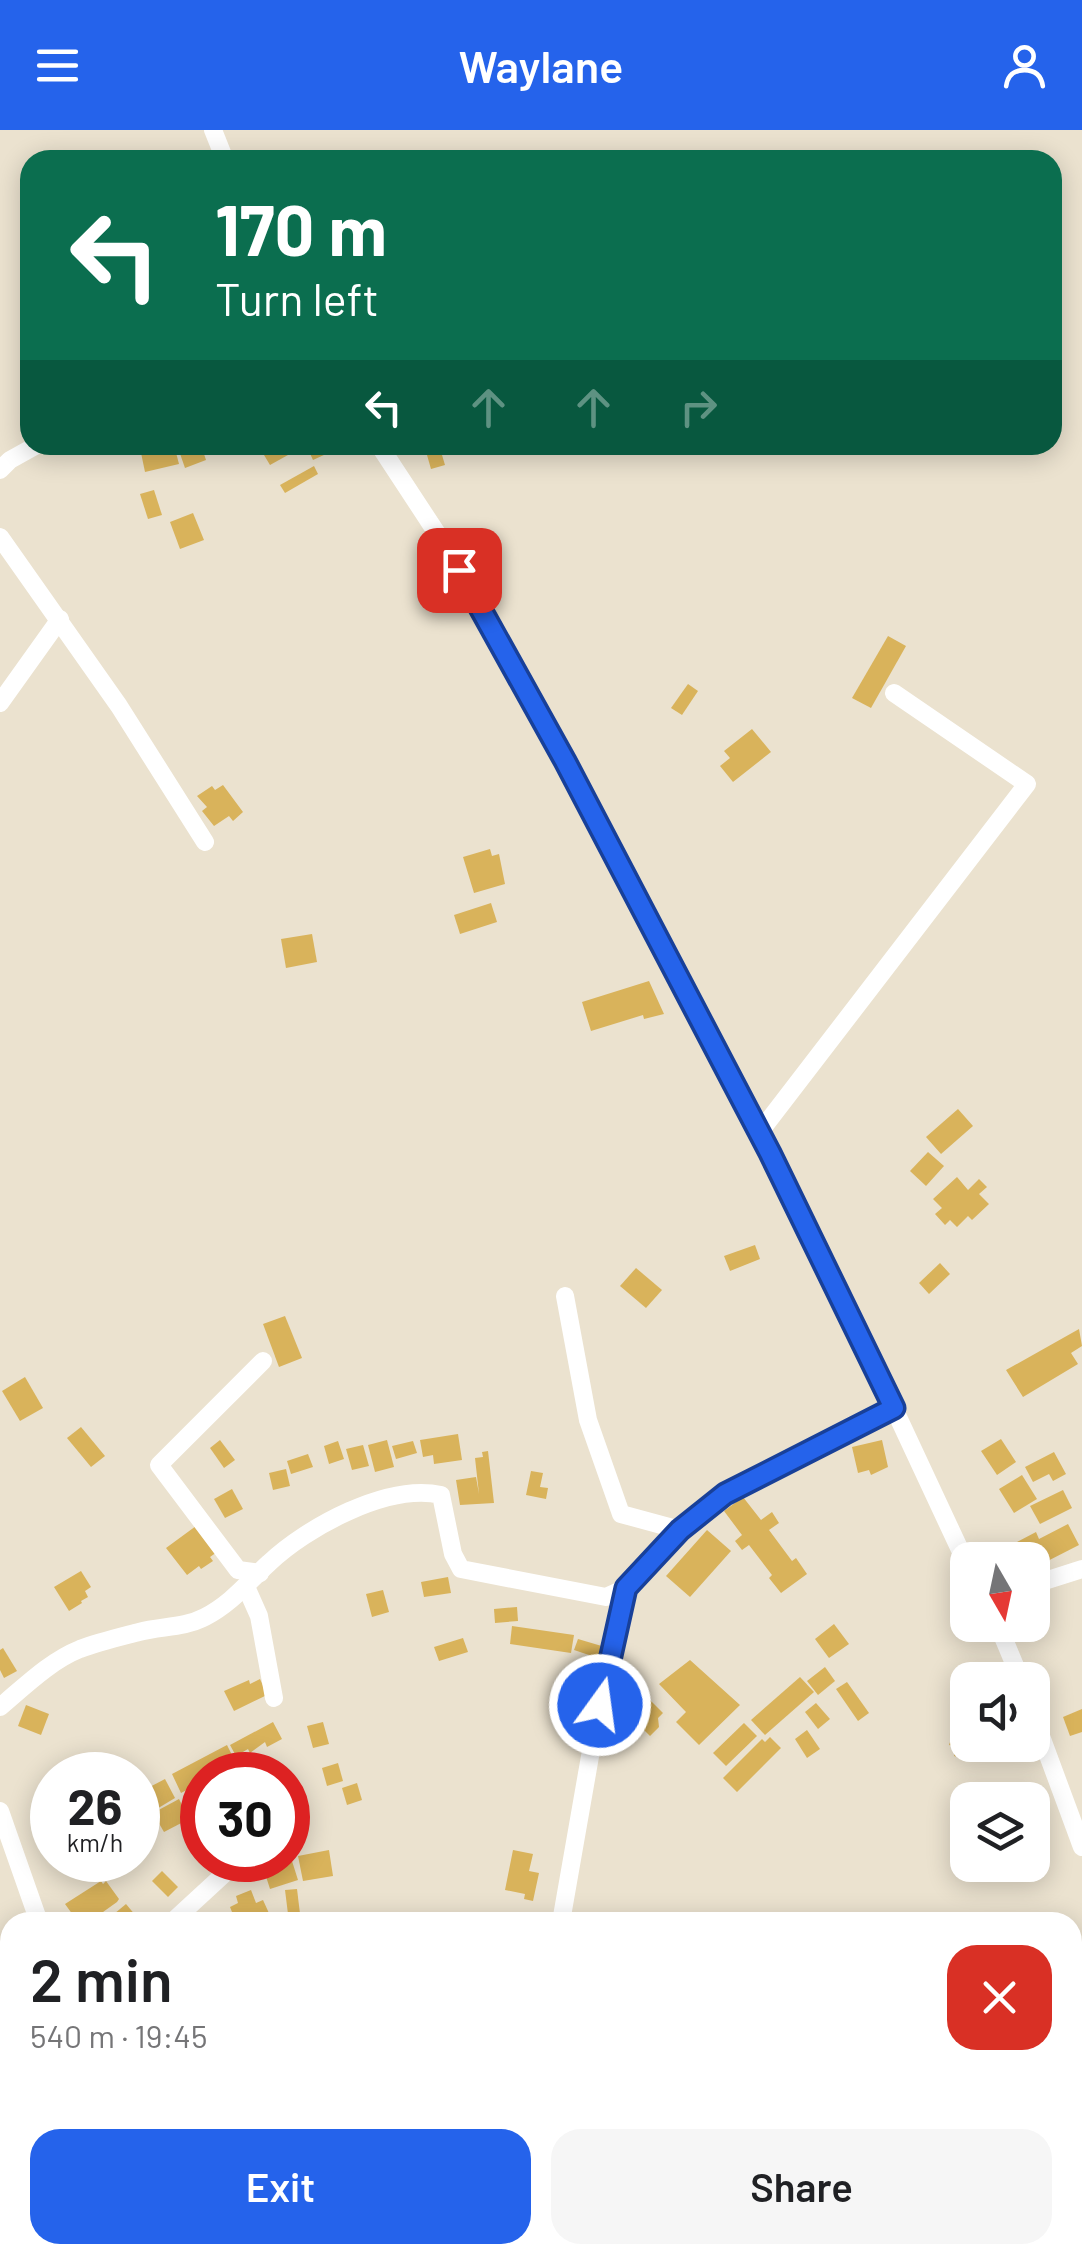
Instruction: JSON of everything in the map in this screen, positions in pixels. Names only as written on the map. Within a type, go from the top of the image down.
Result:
[{"type":"street","points":[[0,470],[20,454]]},
{"type":"street","points":[[386,455],[440,538],[514,666],[760,1133],[956,1542]]},
{"type":"street","points":[[0,538],[60,619],[205,842]]},
{"type":"street","points":[[0,703],[60,619]]},
{"type":"street","points":[[760,1133],[1027,784],[894,693]]},
{"type":"street","points":[[564,1296],[588,1420],[621,1514],[680,1530]]},
{"type":"street","points":[[260,1573],[238,1570],[159,1465],[263,1361]]},
{"type":"street","points":[[0,1707],[58,1661],[80,1649],[207,1616],[247,1588],[270,1562],[335,1516],[423,1491],[441,1495],[453,1554],[461,1569],[606,1596],[626,1588],[680,1530],[725,1494],[894,1408]]},
{"type":"street","points":[[1050,1579],[1082,1569]]},
{"type":"street","points":[[247,1588],[260,1616],[274,1698]]},
{"type":"street","points":[[564,1912],[600,1705],[626,1588]]},
{"type":"street","points":[[1050,1761],[1082,1847]]},
{"type":"street","points":[[0,1812],[36,1912]]},
{"type":"street","points":[[183,1912],[215,1882]]},
{"type":"building","points":[[141,455],[177,455],[179,464],[145,472]]},
{"type":"building","points":[[180,455],[204,455],[206,460],[185,468]]},
{"type":"building","points":[[264,455],[288,455],[270,465]]},
{"type":"building","points":[[427,455],[442,455],[445,465],[431,469]]},
{"type":"building","points":[[314,466],[318,474],[285,493],[280,485]]},
{"type":"building","points":[[154,490],[162,515],[148,519],[140,494]]},
{"type":"building","points":[[193,513],[204,540],[180,549],[170,522]]},
{"type":"building","points":[[888,636],[906,646],[871,708],[852,698]]},
{"type":"building","points":[[688,684],[698,691],[682,715],[671,708]]},
{"type":"building","points":[[752,729],[771,752],[733,782],[720,766],[730,758],[724,751]]},
{"type":"building","points":[[223,785],[243,812],[233,821],[229,816],[214,826],[202,811],[207,807],[197,796],[212,786],[215,790]]},
{"type":"building","points":[[490,849],[492,856],[499,854],[505,884],[474,893],[463,857]]},
{"type":"building","points":[[491,903],[497,922],[460,934],[454,915]]},
{"type":"building","points":[[312,934],[317,962],[286,968],[281,939]]},
{"type":"building","points":[[649,981],[664,1014],[644,1019],[643,1015],[591,1031],[582,1002]]},
{"type":"building","points":[[958,1109],[973,1126],[941,1154],[926,1137]]},
{"type":"building","points":[[928,1152],[944,1166],[926,1186],[910,1171]]},
{"type":"building","points":[[957,1177],[968,1190],[979,1179],[987,1187],[979,1194],[989,1204],[972,1220],[968,1216],[957,1227],[950,1220],[945,1225],[935,1214],[942,1208],[933,1199]]},
{"type":"building","points":[[755,1245],[760,1259],[730,1271],[724,1256]]},
{"type":"building","points":[[940,1263],[950,1274],[929,1294],[919,1283]]},
{"type":"building","points":[[636,1268],[662,1290],[646,1308],[620,1286]]},
{"type":"building","points":[[285,1316],[302,1358],[279,1367],[263,1324]]},
{"type":"building","points":[[1079,1329],[1082,1346],[1071,1353],[1078,1364],[1023,1397],[1006,1370]]},
{"type":"building","points":[[25,1377],[43,1408],[20,1421],[2,1391]]},
{"type":"building","points":[[81,1427],[105,1456],[91,1467],[67,1438]]},
{"type":"building","points":[[458,1434],[462,1460],[434,1464],[433,1455],[423,1457],[420,1440]]},
{"type":"building","points":[[1001,1439],[1016,1462],[997,1475],[981,1451]]},
{"type":"building","points":[[220,1440],[235,1460],[224,1468],[210,1448]]},
{"type":"building","points":[[387,1440],[394,1467],[375,1472],[368,1445]]},
{"type":"building","points":[[882,1440],[888,1467],[871,1475],[869,1470],[858,1473],[852,1447]]},
{"type":"building","points":[[338,1441],[344,1459],[329,1464],[324,1446]]},
{"type":"building","points":[[413,1441],[417,1453],[396,1459],[392,1446]]},
{"type":"building","points":[[363,1445],[369,1466],[352,1470],[346,1449]]},
{"type":"building","points":[[488,1451],[494,1503],[460,1505],[456,1480],[476,1477],[479,1494],[475,1458]]},
{"type":"building","points":[[1054,1452],[1066,1474],[1053,1481],[1049,1474],[1033,1482],[1025,1467]]},
{"type":"building","points":[[308,1454],[313,1467],[291,1474],[287,1461]]},
{"type":"building","points":[[286,1469],[290,1486],[273,1490],[269,1473]]},
{"type":"building","points":[[531,1471],[543,1473],[540,1487],[548,1488],[546,1499],[526,1495]]},
{"type":"building","points":[[1022,1475],[1037,1499],[1014,1513],[999,1489]]},
{"type":"building","points":[[232,1489],[243,1509],[225,1518],[214,1499]]},
{"type":"building","points":[[1063,1490],[1072,1508],[1040,1524],[1030,1506]]},
{"type":"building","points":[[743,1497],[761,1520],[772,1512],[779,1523],[769,1530],[807,1574],[781,1593],[749,1545],[742,1550],[735,1541],[742,1535],[724,1511]]},
{"type":"building","points":[[1068,1524],[1079,1545],[1050,1560],[1050,1542],[1017,1542],[1036,1532],[1039,1539]]},
{"type":"building","points":[[196,1526],[217,1552],[210,1557],[213,1561],[187,1575],[166,1548]]},
{"type":"building","points":[[707,1530],[731,1551],[690,1597],[666,1576]]},
{"type":"building","points":[[81,1571],[91,1587],[85,1591],[88,1597],[69,1611],[54,1587]]},
{"type":"building","points":[[448,1577],[451,1593],[424,1597],[421,1582]]},
{"type":"building","points":[[383,1590],[389,1612],[372,1617],[366,1594]]},
{"type":"building","points":[[517,1607],[518,1621],[495,1623],[494,1609]]},
{"type":"building","points":[[834,1624],[849,1644],[829,1658],[815,1639]]},
{"type":"building","points":[[512,1626],[574,1635],[571,1653],[510,1644]]},
{"type":"building","points":[[463,1638],[468,1652],[439,1661],[434,1647]]},
{"type":"building","points":[[578,1639],[605,1647],[601,1659],[574,1650]]},
{"type":"building","points":[[3,1648],[17,1671],[4,1678],[0,1670]]},
{"type":"building","points":[[690,1660],[740,1705],[699,1745],[676,1722],[686,1712],[659,1684]]},
{"type":"building","points":[[825,1667],[835,1681],[818,1695],[807,1681]]},
{"type":"building","points":[[800,1677],[814,1692],[765,1735],[751,1720]]},
{"type":"building","points":[[260,1679],[267,1695],[234,1711],[224,1691]]},
{"type":"building","points":[[847,1682],[869,1713],[858,1721],[836,1689]]},
{"type":"building","points":[[645,1695],[663,1713],[658,1718],[659,1727],[650,1736],[624,1710],[635,1697],[640,1701]]},
{"type":"building","points":[[816,1703],[830,1719],[818,1729],[805,1712]]},
{"type":"building","points":[[26,1705],[49,1714],[41,1735],[18,1726]]},
{"type":"building","points":[[1082,1709],[1082,1732],[1070,1736],[1063,1717]]},
{"type":"building","points":[[273,1722],[282,1739],[267,1747],[265,1742],[251,1752],[234,1752],[230,1745]]},
{"type":"building","points":[[323,1722],[329,1744],[313,1748],[307,1726]]},
{"type":"building","points":[[744,1723],[757,1736],[726,1766],[713,1753]]},
{"type":"building","points":[[807,1730],[820,1749],[807,1758],[795,1739]]},
{"type":"building","points":[[770,1737],[781,1748],[737,1792],[723,1778],[762,1739],[765,1742]]},
{"type":"building","points":[[338,1763],[343,1781],[327,1786],[322,1768]]},
{"type":"building","points":[[180,1770],[180,1791],[172,1774]]},
{"type":"building","points":[[165,1779],[175,1798],[160,1807],[160,1782]]},
{"type":"building","points":[[357,1783],[362,1800],[347,1805],[342,1788]]},
{"type":"building","points":[[179,1799],[180,1824],[164,1832],[160,1809]]},
{"type":"building","points":[[329,1850],[333,1876],[310,1880],[310,1854]]},
{"type":"building","points":[[513,1850],[533,1854],[529,1871],[539,1873],[533,1901],[524,1899],[525,1894],[505,1890]]},
{"type":"building","points":[[160,1873],[178,1887],[168,1897],[153,1882],[160,1882]]},
{"type":"building","points":[[99,1882],[107,1882],[119,1899],[103,1912],[71,1912],[65,1904]]},
{"type":"building","points":[[268,1882],[292,1882],[270,1889]]},
{"type":"building","points":[[297,1889],[300,1912],[288,1912],[285,1890]]},
{"type":"building","points":[[251,1890],[256,1903],[263,1900],[268,1912],[232,1912],[230,1907],[238,1903],[236,1896]]},
{"type":"building","points":[[126,1904],[133,1912],[116,1912]]},
{"type":"route","points":[[459,570],[565,761],[770,1153],[894,1408],[725,1494],[680,1530],[626,1588],[600,1705]]}]
